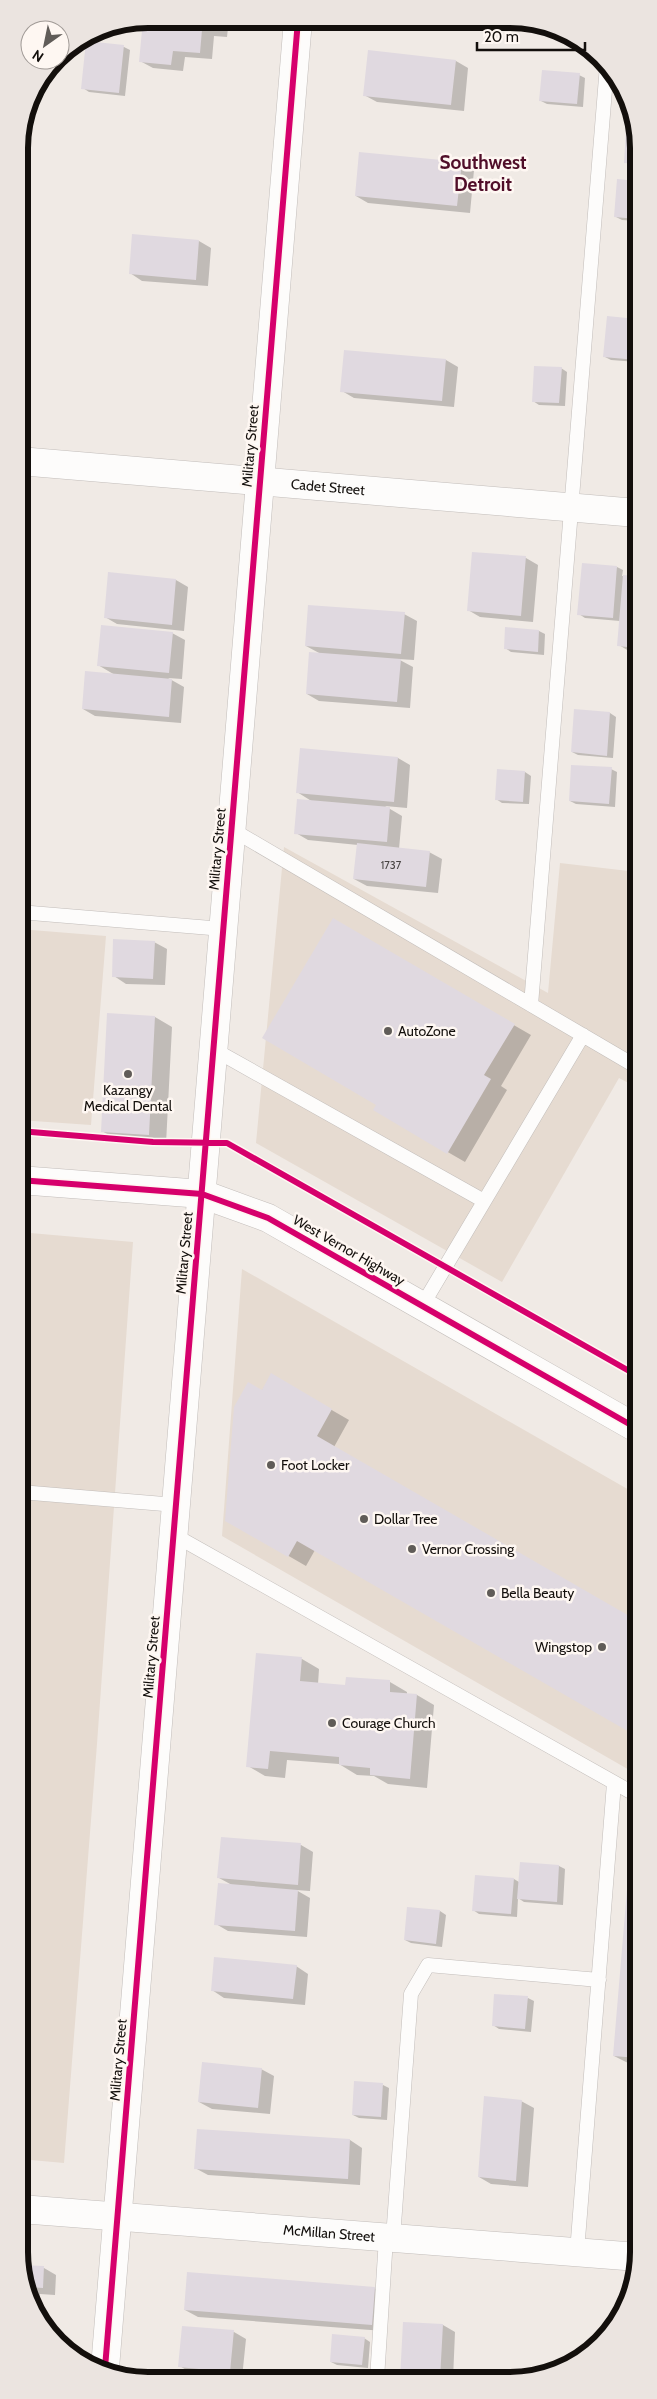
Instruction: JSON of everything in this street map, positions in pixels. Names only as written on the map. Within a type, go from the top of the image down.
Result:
[{"type":"street","name":"Military Street","points":[[105,2363],[297,28]]},
{"type":"street","name":"Cadet Street","points":[[28,462],[630,512]]},
{"type":"street","name":"West Vernor Highway","points":[[28,1181],[202,1194],[268,1218],[629,1424]]},
{"type":"street","name":"McMillan Street","points":[[27,2210],[629,2256]]},
{"type":"lane","points":[[531,1005],[606,77]]},
{"type":"lane","points":[[231,829],[630,1062]]},
{"type":"lane","points":[[28,913],[223,929]]},
{"type":"lane","points":[[422,1306],[583,1035]]},
{"type":"lane","points":[[212,1049],[484,1201]]},
{"type":"lane","points":[[27,1493],[176,1505]]},
{"type":"lane","points":[[174,1535],[629,1791]]},
{"type":"lane","points":[[577,2252],[614,1783]]},
{"type":"lane","points":[[378,2372],[411,1994],[428,1965],[599,1980]]},
{"type":"shaded area","points":[[284,847],[548,993],[560,863],[630,871],[630,1084],[619,1078],[502,1282],[256,1143]]},
{"type":"shaded area","points":[[28,930],[106,936],[91,1125],[28,1121]]},
{"type":"shaded area","points":[[27,1233],[133,1242],[97,1744],[64,2163],[27,2160]]},
{"type":"shaded area","points":[[242,1269],[629,1490],[629,1770],[222,1536]]},
{"type":"building","points":[[142,28],[215,28],[215,31],[202,30],[200,53],[173,51],[171,65],[139,62]]},
{"type":"building","points":[[92,42],[124,45],[119,93],[81,89],[86,45]]},
{"type":"building","points":[[368,50],[456,60],[451,105],[363,96]]},
{"type":"building","points":[[542,70],[580,73],[577,104],[539,101]]},
{"type":"building","points":[[626,129],[630,148],[630,163],[624,163]]},
{"type":"building","points":[[359,152],[462,162],[457,206],[355,196]]},
{"type":"building","points":[[617,179],[630,180],[630,218],[614,217]]},
{"type":"building","points":[[132,234],[199,240],[196,280],[129,274]]},
{"type":"building","points":[[607,316],[630,318],[630,359],[603,357]]},
{"type":"building","points":[[344,350],[446,359],[442,401],[340,392]]},
{"type":"building","points":[[534,366],[562,367],[559,403],[532,402]]},
{"type":"building","points":[[472,552],[526,556],[521,616],[467,611]]},
{"type":"building","points":[[582,563],[617,566],[613,618],[577,615]]},
{"type":"building","points":[[108,572],[176,579],[172,625],[104,618]]},
{"type":"building","points":[[623,575],[630,575],[630,647],[617,646]]},
{"type":"building","points":[[308,605],[405,612],[401,654],[305,646]]},
{"type":"building","points":[[101,625],[173,632],[169,673],[97,666]]},
{"type":"building","points":[[505,627],[539,630],[538,652],[504,649]]},
{"type":"building","points":[[309,652],[401,659],[397,702],[306,694]]},
{"type":"building","points":[[85,671],[172,679],[169,717],[82,709]]},
{"type":"building","points":[[574,709],[610,712],[607,756],[571,752]]},
{"type":"building","points":[[300,748],[398,757],[394,802],[296,793]]},
{"type":"building","points":[[571,765],[612,767],[609,804],[569,801]]},
{"type":"building","points":[[497,769],[525,771],[523,802],[495,800]]},
{"type":"building","points":[[297,799],[390,807],[387,842],[294,834]]},
{"type":"building","points":[[357,843],[430,851],[426,887],[353,879]]},
{"type":"building","name":"AutoZone","points":[[333,918],[515,1024],[484,1075],[491,1079],[447,1154],[373,1110],[376,1105],[262,1038]]},
{"type":"building","points":[[113,939],[155,941],[153,979],[112,977]]},
{"type":"building","name":"Kazangy Medical Dental","points":[[107,1013],[155,1016],[149,1135],[101,1132]]},
{"type":"building","name":"Vernor Crossing","points":[[271,1373],[332,1409],[317,1436],[629,1616],[629,1732],[297,1541],[288,1557],[225,1521],[234,1407],[248,1382],[262,1390]]},
{"type":"building","name":"Courage Church","points":[[256,1653],[302,1657],[300,1681],[345,1685],[346,1677],[390,1680],[390,1692],[417,1694],[410,1779],[370,1775],[370,1768],[339,1765],[339,1757],[270,1751],[268,1769],[246,1767]]},
{"type":"building","points":[[221,1837],[301,1843],[298,1885],[217,1878]]},
{"type":"building","points":[[520,1862],[559,1865],[557,1902],[517,1899]]},
{"type":"building","points":[[629,1863],[629,2057],[613,2056]]},
{"type":"building","points":[[475,1875],[514,1878],[511,1914],[472,1911]]},
{"type":"building","points":[[218,1883],[298,1890],[295,1931],[214,1925]]},
{"type":"building","points":[[407,1907],[440,1910],[436,1944],[404,1940]]},
{"type":"building","points":[[214,1957],[297,1965],[293,1999],[211,1991]]},
{"type":"building","points":[[494,1994],[528,1996],[525,2029],[492,2026]]},
{"type":"building","points":[[202,2062],[262,2068],[258,2108],[198,2102]]},
{"type":"building","points":[[354,2081],[383,2083],[381,2117],[352,2115]]},
{"type":"building","points":[[484,2096],[522,2100],[516,2181],[478,2177]]},
{"type":"building","points":[[197,2129],[350,2139],[348,2179],[194,2169]]},
{"type":"building","points":[[29,2265],[44,2266],[43,2288],[34,2287]]},
{"type":"building","points":[[187,2272],[375,2287],[372,2325],[184,2310]]},
{"type":"building","points":[[403,2322],[443,2324],[440,2372],[400,2372]]},
{"type":"building","points":[[182,2326],[234,2330],[230,2372],[178,2367]]},
{"type":"building","points":[[332,2334],[365,2337],[362,2365],[330,2362]]},
{"type":"cycle path","points":[[105,2363],[297,28]]},
{"type":"cycle path","points":[[28,1132],[153,1142],[227,1143],[629,1371]]},
{"type":"cycle path","points":[[28,1181],[202,1194],[268,1218],[629,1424]]},
{"type":"place","name":"AutoZone","points":[[388,1031]]},
{"type":"place","name":"Kazangy Medical Dental","points":[[128,1074]]},
{"type":"place","name":"Foot Locker","points":[[271,1465]]},
{"type":"place","name":"Dollar Tree","points":[[364,1519]]},
{"type":"place","name":"Vernor Crossing","points":[[412,1549]]},
{"type":"place","name":"Bella Beauty","points":[[491,1593]]},
{"type":"place","name":"Wingstop","points":[[602,1647]]},
{"type":"place","name":"Courage Church","points":[[332,1723]]},
{"type":"district","name":"Southwest Detroit","points":[[483,173]]}]
